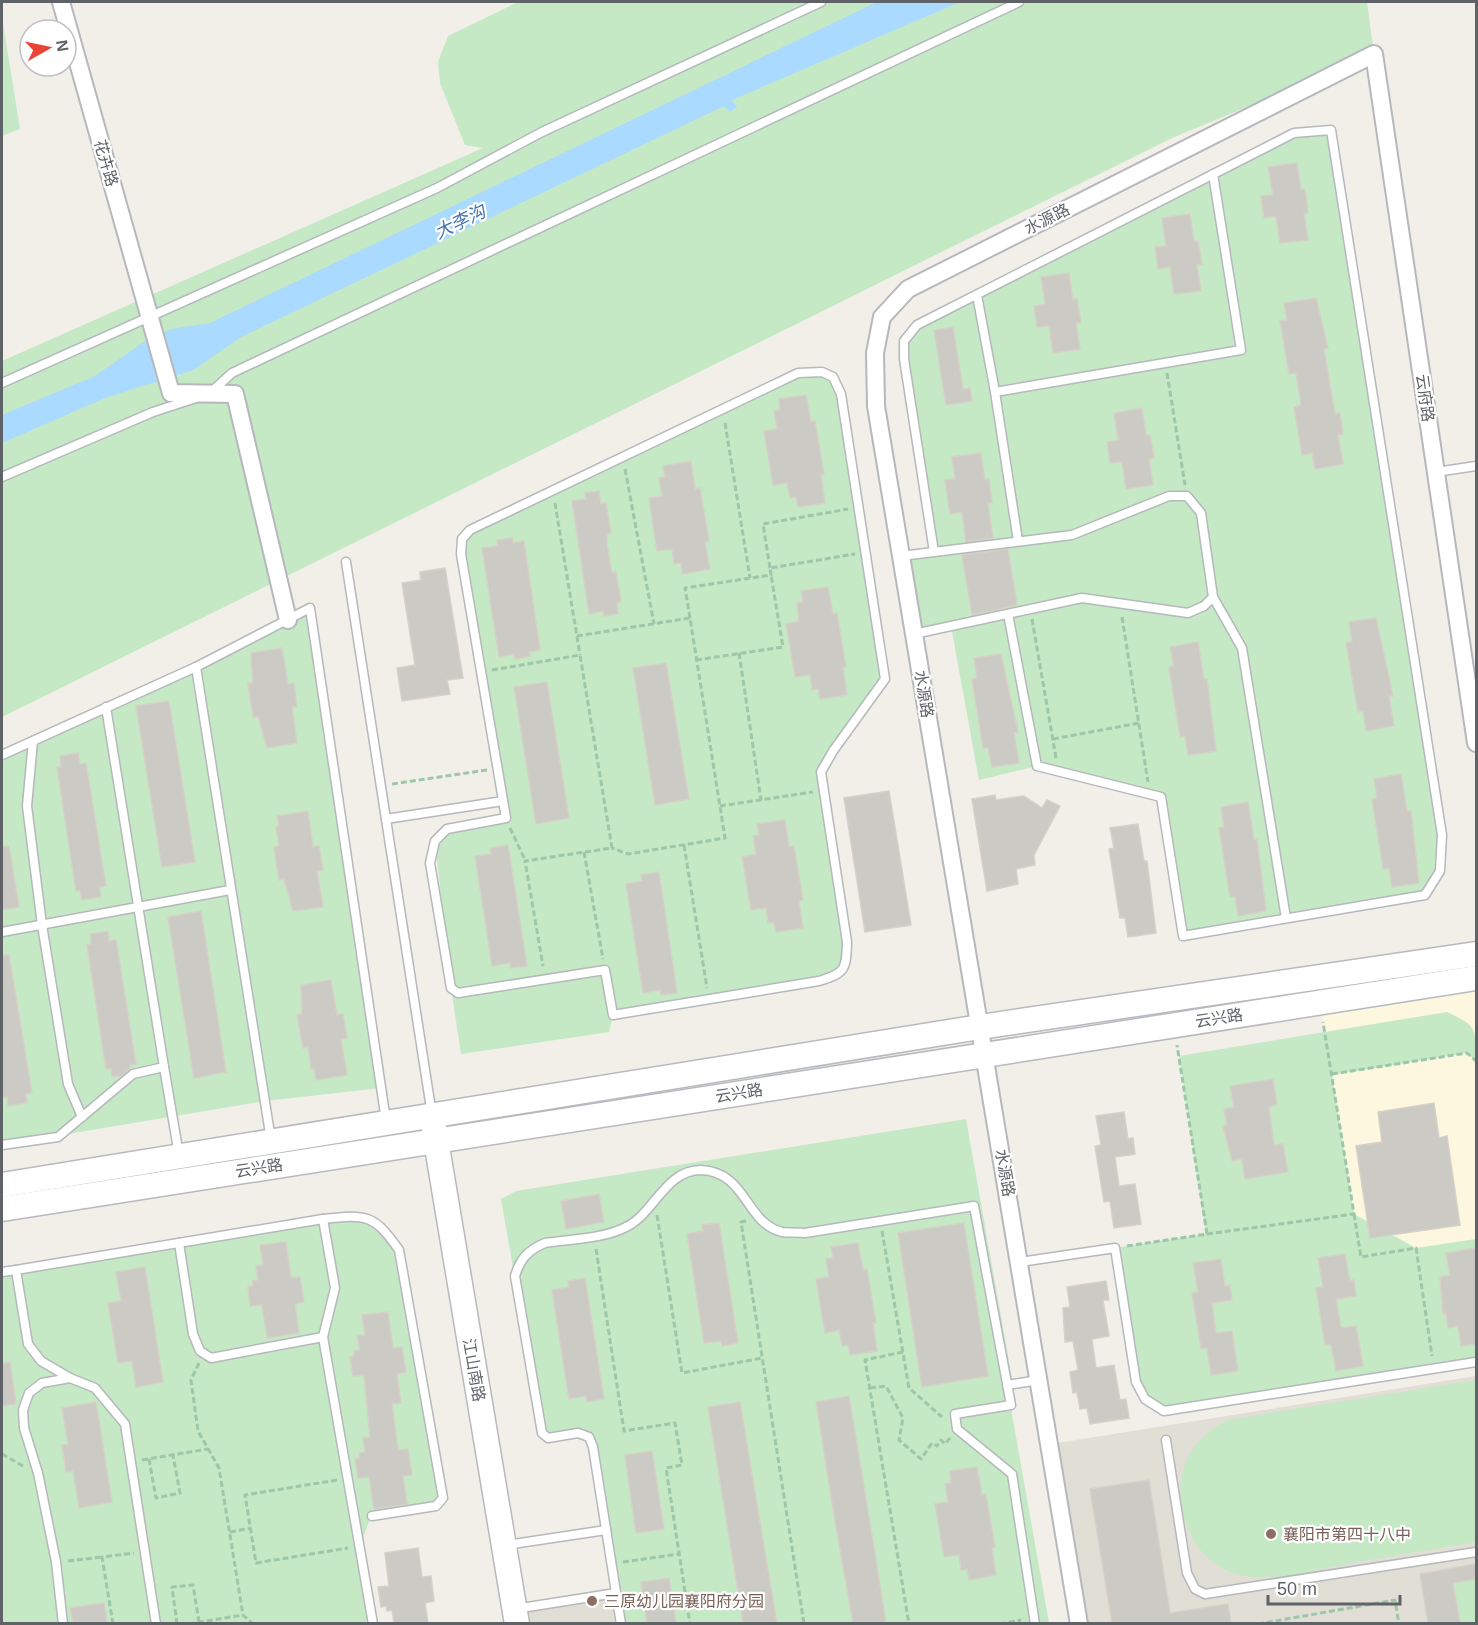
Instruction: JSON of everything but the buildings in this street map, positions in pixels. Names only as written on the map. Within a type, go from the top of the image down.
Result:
[{"type":"street","name":"花卉路","points":[[62,2],[171,393],[210,394]]},
{"type":"street","name":"云府路","points":[[1374,54],[1476,743]]},
{"type":"street","name":"水源路","points":[[1079,1623],[876,406],[875,353],[882,317],[908,289],[1374,54]]},
{"type":"street","points":[[210,394],[235,394],[288,620]]},
{"type":"street","name":"云兴路","points":[[2,1185],[980,1027],[1476,954]]},
{"type":"street","name":"云兴路","points":[[2,1209],[435,1139],[1476,978]]},
{"type":"street","name":"江山南路","points":[[432,1116],[516,1616]]},
{"type":"lane","points":[[2,383],[150,320],[437,188],[542,132],[821,2]]},
{"type":"lane","points":[[2,477],[153,412],[210,394],[232,373],[1019,2]]},
{"type":"lane","points":[[934,552],[904,359],[904,341],[917,325],[1294,133],[1331,130],[1442,835],[1440,871],[1425,895],[1183,936],[1161,797],[1037,766],[1008,614]]},
{"type":"lane","points":[[995,392],[1241,350],[1213,174]]},
{"type":"lane","points":[[977,295],[995,392],[1018,541]]},
{"type":"lane","points":[[822,372],[833,377],[841,394],[885,679],[821,772],[847,942],[846,965],[837,975],[819,981],[613,1016],[605,970],[458,993],[451,988],[430,863],[435,842],[447,829],[506,818],[461,554],[462,539],[470,530],[722,409],[798,373],[822,372]]},
{"type":"lane","points":[[1436,472],[1476,466]]},
{"type":"lane","points":[[902,556],[1072,535],[1169,496],[1187,496],[1201,513],[1213,597],[1242,648],[1286,918]]},
{"type":"lane","points":[[346,562],[432,1116]]},
{"type":"lane","points":[[914,634],[1082,598],[1188,613],[1204,606],[1213,597]]},
{"type":"lane","points":[[2,755],[196,667],[310,608],[387,1123]]},
{"type":"lane","points":[[196,667],[272,1141]]},
{"type":"lane","points":[[106,707],[179,1156]]},
{"type":"lane","points":[[33,741],[27,806],[42,925],[68,1084],[82,1117]]},
{"type":"lane","points":[[386,819],[503,801]]},
{"type":"lane","points":[[2,932],[230,890]]},
{"type":"lane","points":[[2,1145],[58,1137],[133,1074],[164,1067]]},
{"type":"lane","points":[[621,1623],[589,1437],[579,1433],[548,1438],[542,1433],[515,1276],[520,1260],[535,1247],[627,1227],[637,1220],[675,1179],[700,1170],[734,1181],[759,1219],[781,1232],[805,1233],[974,1206],[1011,1405],[955,1414],[957,1429],[1012,1474],[1035,1621]]},
{"type":"lane","points":[[2,1272],[323,1219],[356,1216],[382,1227],[399,1250],[443,1498],[436,1506],[372,1516]]},
{"type":"lane","points":[[323,1219],[336,1288],[323,1337],[373,1623]]},
{"type":"lane","points":[[179,1243],[192,1334],[203,1353],[211,1358],[323,1337]]},
{"type":"lane","points":[[1020,1262],[1115,1248],[1136,1382],[1145,1399],[1164,1411],[1476,1362]]},
{"type":"lane","points":[[16,1270],[28,1344],[41,1361],[69,1378],[95,1388],[125,1424],[156,1623]]},
{"type":"lane","points":[[63,1623],[57,1562],[38,1473],[24,1428],[23,1410],[29,1394],[42,1383],[69,1378]]},
{"type":"lane","points":[[1007,1385],[1040,1379]]},
{"type":"lane","points":[[1166,1440],[1187,1573],[1195,1589],[1205,1594],[1476,1552]]},
{"type":"lane","points":[[504,1546],[606,1530]]},
{"type":"lane","points":[[516,1616],[616,1593]]},
{"type":"path","points":[[1165,363],[1187,496]]},
{"type":"path","points":[[722,409],[750,578]]},
{"type":"path","points":[[622,457],[654,624]]},
{"type":"path","points":[[552,490],[612,848]]},
{"type":"path","points":[[696,660],[783,647],[763,524],[858,507]]},
{"type":"path","points":[[770,568],[865,552]]},
{"type":"path","points":[[525,861],[612,848],[628,854],[725,838],[685,588],[771,575]]},
{"type":"path","points":[[1120,603],[1150,794]]},
{"type":"path","points":[[1030,609],[1059,772]]},
{"type":"path","points":[[577,636],[690,618]]},
{"type":"path","points":[[739,653],[761,800]]},
{"type":"path","points":[[481,672],[580,655]]},
{"type":"path","points":[[1053,739],[1139,723]]},
{"type":"path","points":[[381,786],[497,768]]},
{"type":"path","points":[[720,806],[823,790]]},
{"type":"path","points":[[506,818],[525,861],[545,980]]},
{"type":"path","points":[[684,845],[708,1000]]},
{"type":"path","points":[[584,852],[605,970]]},
{"type":"path","points":[[1320,1002],[1360,1257],[1416,1248],[1434,1368]]},
{"type":"path","points":[[1174,1025],[1206,1234]]},
{"type":"path","points":[[1332,1074],[1467,1053],[1476,1061]]},
{"type":"path","points":[[655,1199],[682,1373],[762,1358]]},
{"type":"path","points":[[1115,1248],[1354,1214]]},
{"type":"path","points":[[759,1219],[741,1222],[804,1623]]},
{"type":"path","points":[[870,1388],[886,1386],[903,1418],[899,1440],[921,1459],[932,1443],[937,1446],[941,1440],[945,1444],[957,1429],[909,1388],[880,1221]]},
{"type":"path","points":[[594,1235],[624,1431],[675,1423],[682,1466],[666,1468],[690,1623]]},
{"type":"path","points":[[903,1352],[865,1360],[909,1623]]},
{"type":"path","points":[[203,1353],[191,1380],[198,1431],[219,1468],[243,1615],[253,1623]]},
{"type":"path","points":[[131,1462],[208,1449]]},
{"type":"path","points":[[149,1459],[156,1498],[180,1493],[173,1455]]},
{"type":"path","points":[[348,1479],[245,1495],[256,1563],[360,1546]]},
{"type":"path","points":[[230,1532],[251,1528]]},
{"type":"path","points":[[57,1562],[145,1552]]},
{"type":"path","points":[[612,1564],[679,1554]]},
{"type":"path","points":[[102,1557],[112,1623]]},
{"type":"path","points":[[177,1623],[172,1587],[193,1585],[199,1622]]},
{"type":"path","points":[[1258,1623],[1395,1600],[1399,1623]]},
{"type":"path","points":[[189,1623],[243,1615]]},
{"type":"path","points":[[1000,1623],[1035,1621]]},
{"type":"shaded area","points":[[1476,978],[1476,1239],[1361,1257],[1320,1002]]},
{"type":"shaded area","name":"襄阳市第四十八中","points":[[1476,1376],[1476,1623],[1079,1623],[1051,1444]]},
{"type":"shaded area","name":"三原幼儿园襄阳府分园","points":[[616,1593],[621,1623],[517,1623],[515,1609]]},
{"type":"green space","points":[[518,2],[1367,2],[1374,54],[1172,138],[2,717],[2,361],[483,148],[465,145],[440,83],[438,62],[448,36]]},
{"type":"green space","points":[[2,17],[20,129],[2,136]]},
{"type":"green space","points":[[1331,130],[1442,835],[1440,871],[1425,895],[1183,936],[1161,797],[1037,766],[979,780],[951,626],[914,634],[901,556],[934,552],[904,341],[917,325],[1294,133]]},
{"type":"green space","points":[[798,373],[833,377],[841,394],[885,679],[821,772],[847,942],[838,975],[613,1015],[609,1032],[461,1054],[451,988],[435,841],[447,829],[505,818],[461,554],[470,530]]},
{"type":"green space","points":[[310,608],[381,1088],[265,1101],[2,1145],[2,755]]},
{"type":"green space","points":[[1447,1012],[1473,1029],[1476,1041],[1476,1061],[1466,1053],[1332,1075],[1354,1214],[1416,1248],[1476,1239],[1476,1362],[1164,1411],[1145,1399],[1136,1382],[1115,1248],[1206,1234],[1179,1056]]},
{"type":"green space","points":[[966,1119],[1013,1384],[1007,1386],[1049,1623],[621,1623],[589,1437],[548,1438],[542,1433],[501,1199],[516,1191]]},
{"type":"green space","points":[[356,1216],[382,1227],[399,1250],[443,1498],[436,1506],[371,1516],[360,1546],[373,1623],[2,1624],[2,1272]]},
{"type":"green space","points":[[1476,1380],[1476,1542],[1294,1574],[1260,1577],[1228,1571],[1204,1553],[1195,1541],[1183,1512],[1181,1483],[1183,1471],[1192,1451],[1216,1426],[1227,1420]]},
{"type":"green space","points":[[1476,1579],[1476,1623],[1460,1623],[1453,1583]]},
{"type":"water","name":"大李沟","points":[[877,2],[960,2],[732,100],[737,107],[730,112],[724,106],[241,337],[193,370],[105,398],[2,443],[2,415],[95,376],[145,341],[171,329],[210,323]]},
{"type":"place","name":"襄阳市第四十八中","points":[[1271,1534]]},
{"type":"place","name":"三原幼儿园襄阳府分园","points":[[592,1601]]}]
